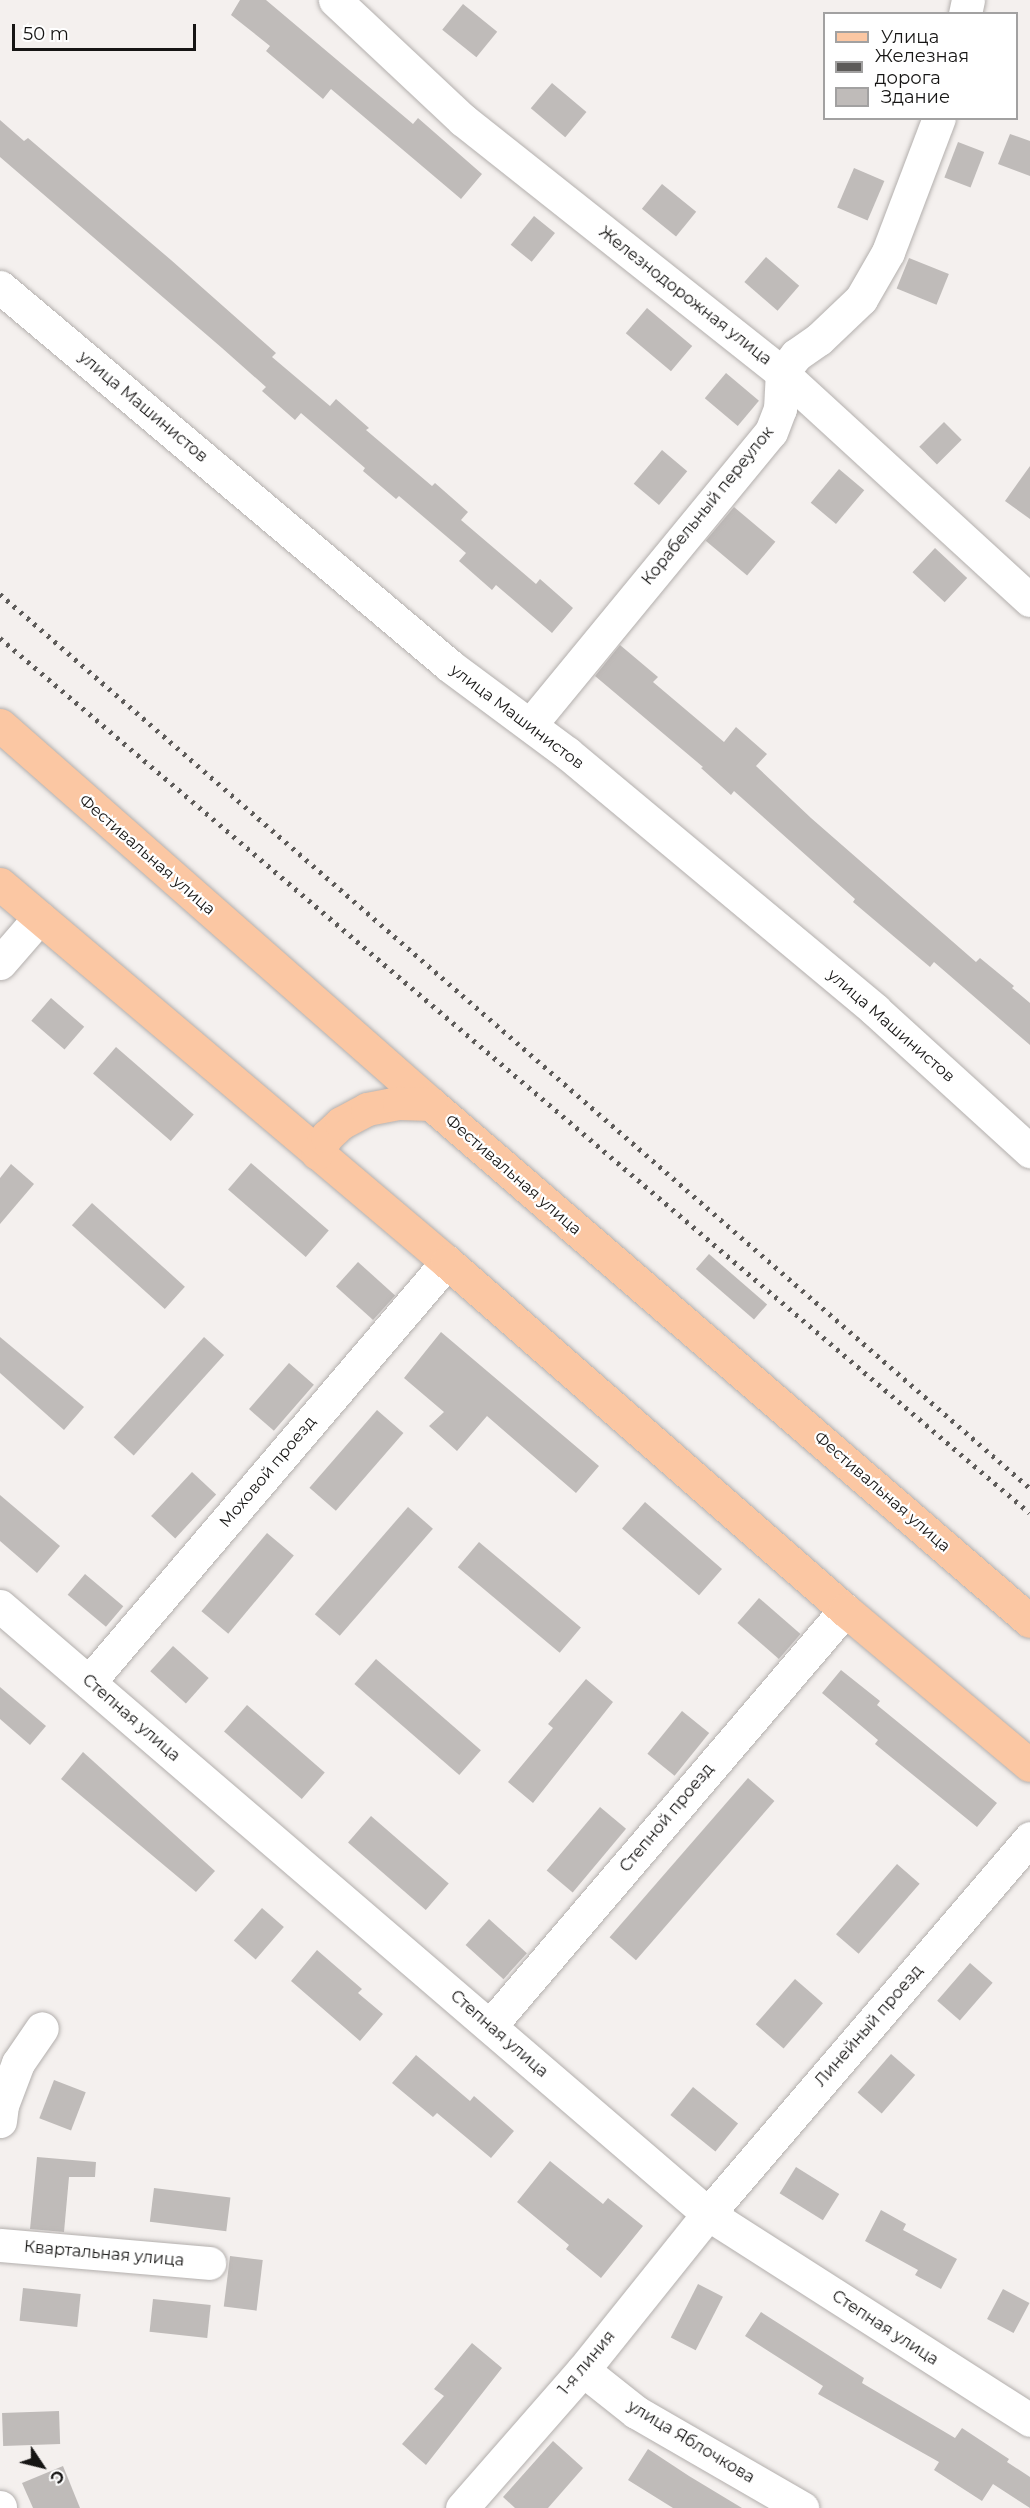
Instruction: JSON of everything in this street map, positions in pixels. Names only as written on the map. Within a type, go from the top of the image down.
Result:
[{"type":"main road","name":"Фестивальная улица","points":[[0,725],[431,1104],[1030,1621]]},
{"type":"main road","points":[[0,884],[447,1262],[845,1610],[1030,1765]]},
{"type":"main road","points":[[317,1154],[327,1136],[341,1123],[367,1109],[399,1103],[431,1104]]},
{"type":"street","name":"Железнодорожная улица","points":[[334,0],[463,120],[783,373],[1030,600]]},
{"type":"street","points":[[783,373],[796,355],[819,339],[861,299],[888,252],[938,120]]},
{"type":"street","name":"улица Машинистов","points":[[0,287],[450,666],[530,725],[882,1016],[1030,1151]]},
{"type":"street","name":"Корабельный переулок","points":[[530,725],[771,432],[780,409],[783,373]]},
{"type":"street","points":[[0,963],[39,918]]},
{"type":"street","name":"Моховой проезд","points":[[89,1682],[447,1262]]},
{"type":"street","name":"Степная улица","points":[[0,1606],[708,2214],[1030,2420]]},
{"type":"street","name":"Степной проезд","points":[[490,2026],[845,1610]]},
{"type":"street","name":"Линейный проезд","points":[[708,2214],[1030,1838]]},
{"type":"street","points":[[0,2121],[2,2105],[18,2063],[42,2028]]},
{"type":"street","name":"1-я линия","points":[[462,2508],[583,2370],[708,2214]]},
{"type":"street","name":"Квартальная улица","points":[[0,2245],[209,2263]]},
{"type":"street","name":"улица Яблочкова","points":[[583,2370],[636,2412],[802,2508]]},
{"type":"building","points":[[240,0],[266,0],[413,124],[418,118],[482,174],[461,199],[331,89],[323,99],[266,51],[270,46],[231,15]]},
{"type":"building","points":[[463,4],[497,32],[476,57],[442,30]]},
{"type":"building","points":[[552,83],[586,112],[565,137],[531,108]]},
{"type":"building","points":[[0,120],[24,141],[28,138],[171,260],[276,353],[272,357],[330,406],[336,399],[369,428],[366,430],[432,486],[435,483],[468,512],[461,520],[536,584],[540,579],[573,608],[552,633],[496,585],[492,590],[459,561],[466,553],[399,496],[396,499],[363,471],[365,468],[301,413],[295,420],[262,391],[266,387],[0,157]]},
{"type":"building","points":[[1010,134],[1030,141],[1030,176],[998,164]]},
{"type":"building","points":[[958,142],[984,152],[971,188],[944,177]]},
{"type":"building","points":[[854,168],[884,181],[868,220],[837,208]]},
{"type":"building","points":[[662,184],[696,212],[676,237],[642,209]]},
{"type":"building","points":[[534,216],[555,233],[532,262],[511,245]]},
{"type":"building","points":[[766,257],[799,286],[778,311],[744,282]]},
{"type":"building","points":[[909,258],[949,274],[937,305],[897,289]]},
{"type":"building","points":[[647,308],[692,346],[671,371],[626,333]]},
{"type":"building","points":[[726,373],[759,401],[738,426],[705,398]]},
{"type":"building","points":[[944,422],[962,440],[937,464],[919,447]]},
{"type":"building","points":[[662,450],[687,471],[659,505],[634,484]]},
{"type":"building","points":[[1030,466],[1030,519],[1005,501]]},
{"type":"building","points":[[839,469],[864,490],[836,524],[811,503]]},
{"type":"building","points":[[734,507],[775,542],[747,575],[706,541]]},
{"type":"building","points":[[935,548],[967,578],[945,602],[912,572]]},
{"type":"building","points":[[620,645],[658,677],[653,682],[724,742],[736,727],[767,754],[756,766],[811,818],[976,962],[980,958],[1014,986],[1012,988],[1030,1003],[1030,1045],[934,962],[930,967],[853,902],[855,899],[734,791],[731,795],[701,768],[703,767],[595,676]]},
{"type":"building","points":[[51,998],[84,1027],[65,1050],[31,1021]]},
{"type":"building","points":[[116,1047],[194,1115],[171,1141],[93,1073]]},
{"type":"building","points":[[251,1163],[329,1231],[306,1257],[228,1189]]},
{"type":"building","points":[[11,1164],[34,1184],[0,1224],[0,1178]]},
{"type":"building","points":[[92,1203],[185,1287],[165,1309],[72,1225]]},
{"type":"building","points":[[709,1254],[767,1305],[754,1320],[696,1269]]},
{"type":"building","points":[[358,1262],[395,1295],[373,1320],[336,1287]]},
{"type":"building","points":[[441,1332],[599,1466],[576,1493],[487,1416],[457,1451],[429,1426],[444,1412],[404,1378]]},
{"type":"building","points":[[0,1337],[84,1407],[64,1430],[0,1373]]},
{"type":"building","points":[[204,1337],[224,1355],[134,1455],[114,1437]]},
{"type":"building","points":[[289,1363],[314,1385],[274,1431],[249,1409]]},
{"type":"building","points":[[377,1410],[403,1433],[336,1511],[309,1488]]},
{"type":"building","points":[[192,1472],[216,1495],[175,1538],[151,1516]]},
{"type":"building","points":[[0,1495],[60,1546],[37,1573],[0,1541]]},
{"type":"building","points":[[645,1502],[722,1569],[699,1595],[622,1528]]},
{"type":"building","points":[[408,1507],[433,1529],[340,1636],[315,1614]]},
{"type":"building","points":[[267,1533],[294,1555],[228,1634],[201,1611]]},
{"type":"building","points":[[479,1542],[581,1627],[560,1653],[458,1567]]},
{"type":"building","points":[[85,1574],[123,1606],[106,1627],[68,1595]]},
{"type":"building","points":[[759,1598],[801,1634],[779,1659],[737,1623]]},
{"type":"building","points":[[173,1646],[209,1678],[186,1703],[150,1671]]},
{"type":"building","points":[[376,1659],[481,1750],[459,1775],[354,1684]]},
{"type":"building","points":[[841,1670],[880,1701],[877,1705],[997,1803],[977,1827],[875,1744],[878,1740],[822,1693]]},
{"type":"building","points":[[586,1679],[613,1702],[533,1803],[508,1782],[553,1728],[548,1724]]},
{"type":"building","points":[[0,1687],[46,1726],[30,1745],[0,1719]]},
{"type":"building","points":[[247,1705],[325,1773],[302,1799],[224,1731]]},
{"type":"building","points":[[682,1711],[709,1733],[675,1776],[647,1754]]},
{"type":"building","points":[[83,1752],[215,1871],[196,1892],[61,1779]]},
{"type":"building","points":[[748,1778],[774,1801],[636,1960],[610,1937]]},
{"type":"building","points":[[600,1807],[626,1829],[573,1892],[547,1871]]},
{"type":"building","points":[[371,1816],[449,1884],[426,1910],[348,1842]]},
{"type":"building","points":[[897,1864],[920,1884],[859,1954],[836,1934]]},
{"type":"building","points":[[262,1908],[284,1927],[256,1959],[234,1940]]},
{"type":"building","points":[[489,1919],[527,1953],[503,1979],[466,1945]]},
{"type":"building","points":[[317,1950],[362,1989],[358,1993],[383,2014],[360,2041],[291,1981]]},
{"type":"building","points":[[970,1963],[993,1983],[960,2020],[937,2001]]},
{"type":"building","points":[[795,1979],[823,2003],[784,2049],[756,2024]]},
{"type":"building","points":[[891,2054],[915,2075],[882,2113],[858,2092]]},
{"type":"building","points":[[416,2055],[470,2101],[474,2096],[514,2131],[491,2158],[437,2113],[433,2117],[392,2083]]},
{"type":"building","points":[[54,2080],[86,2092],[71,2130],[39,2118]]},
{"type":"building","points":[[693,2087],[738,2124],[715,2151],[670,2115]]},
{"type":"building","points":[[37,2157],[96,2162],[95,2177],[69,2177],[64,2232],[30,2229]]},
{"type":"building","points":[[550,2161],[603,2204],[608,2198],[643,2226],[601,2278],[566,2249],[569,2245],[517,2202]]},
{"type":"building","points":[[796,2167],[839,2194],[823,2220],[780,2193]]},
{"type":"building","points":[[154,2188],[230,2197],[226,2231],[150,2222]]},
{"type":"building","points":[[881,2210],[906,2224],[903,2230],[957,2259],[941,2289],[915,2275],[918,2270],[865,2241]]},
{"type":"building","points":[[230,2256],[263,2260],[257,2311],[224,2307]]},
{"type":"building","points":[[698,2284],[723,2297],[696,2350],[671,2337]]},
{"type":"building","points":[[23,2288],[81,2294],[77,2327],[20,2321]]},
{"type":"building","points":[[1003,2289],[1029,2303],[1014,2333],[987,2319]]},
{"type":"building","points":[[153,2299],[211,2305],[207,2338],[150,2332]]},
{"type":"building","points":[[761,2312],[864,2378],[862,2383],[955,2438],[962,2428],[1009,2459],[1007,2462],[1030,2477],[1030,2508],[993,2484],[982,2501],[934,2470],[939,2462],[818,2394],[823,2386],[745,2336]]},
{"type":"building","points":[[472,2343],[502,2368],[426,2465],[402,2444],[444,2396],[434,2389]]},
{"type":"building","points":[[59,2411],[60,2444],[3,2446],[2,2413]]},
{"type":"building","points":[[553,2441],[583,2468],[548,2508],[515,2508],[503,2497]]},
{"type":"building","points":[[648,2449],[742,2508],[673,2508],[628,2480]]},
{"type":"building","points":[[63,2466],[80,2508],[33,2508],[22,2483]]},
{"type":"railway","points":[[0,594],[1030,1488]]},
{"type":"railway","points":[[0,638],[1030,1513]]}]
